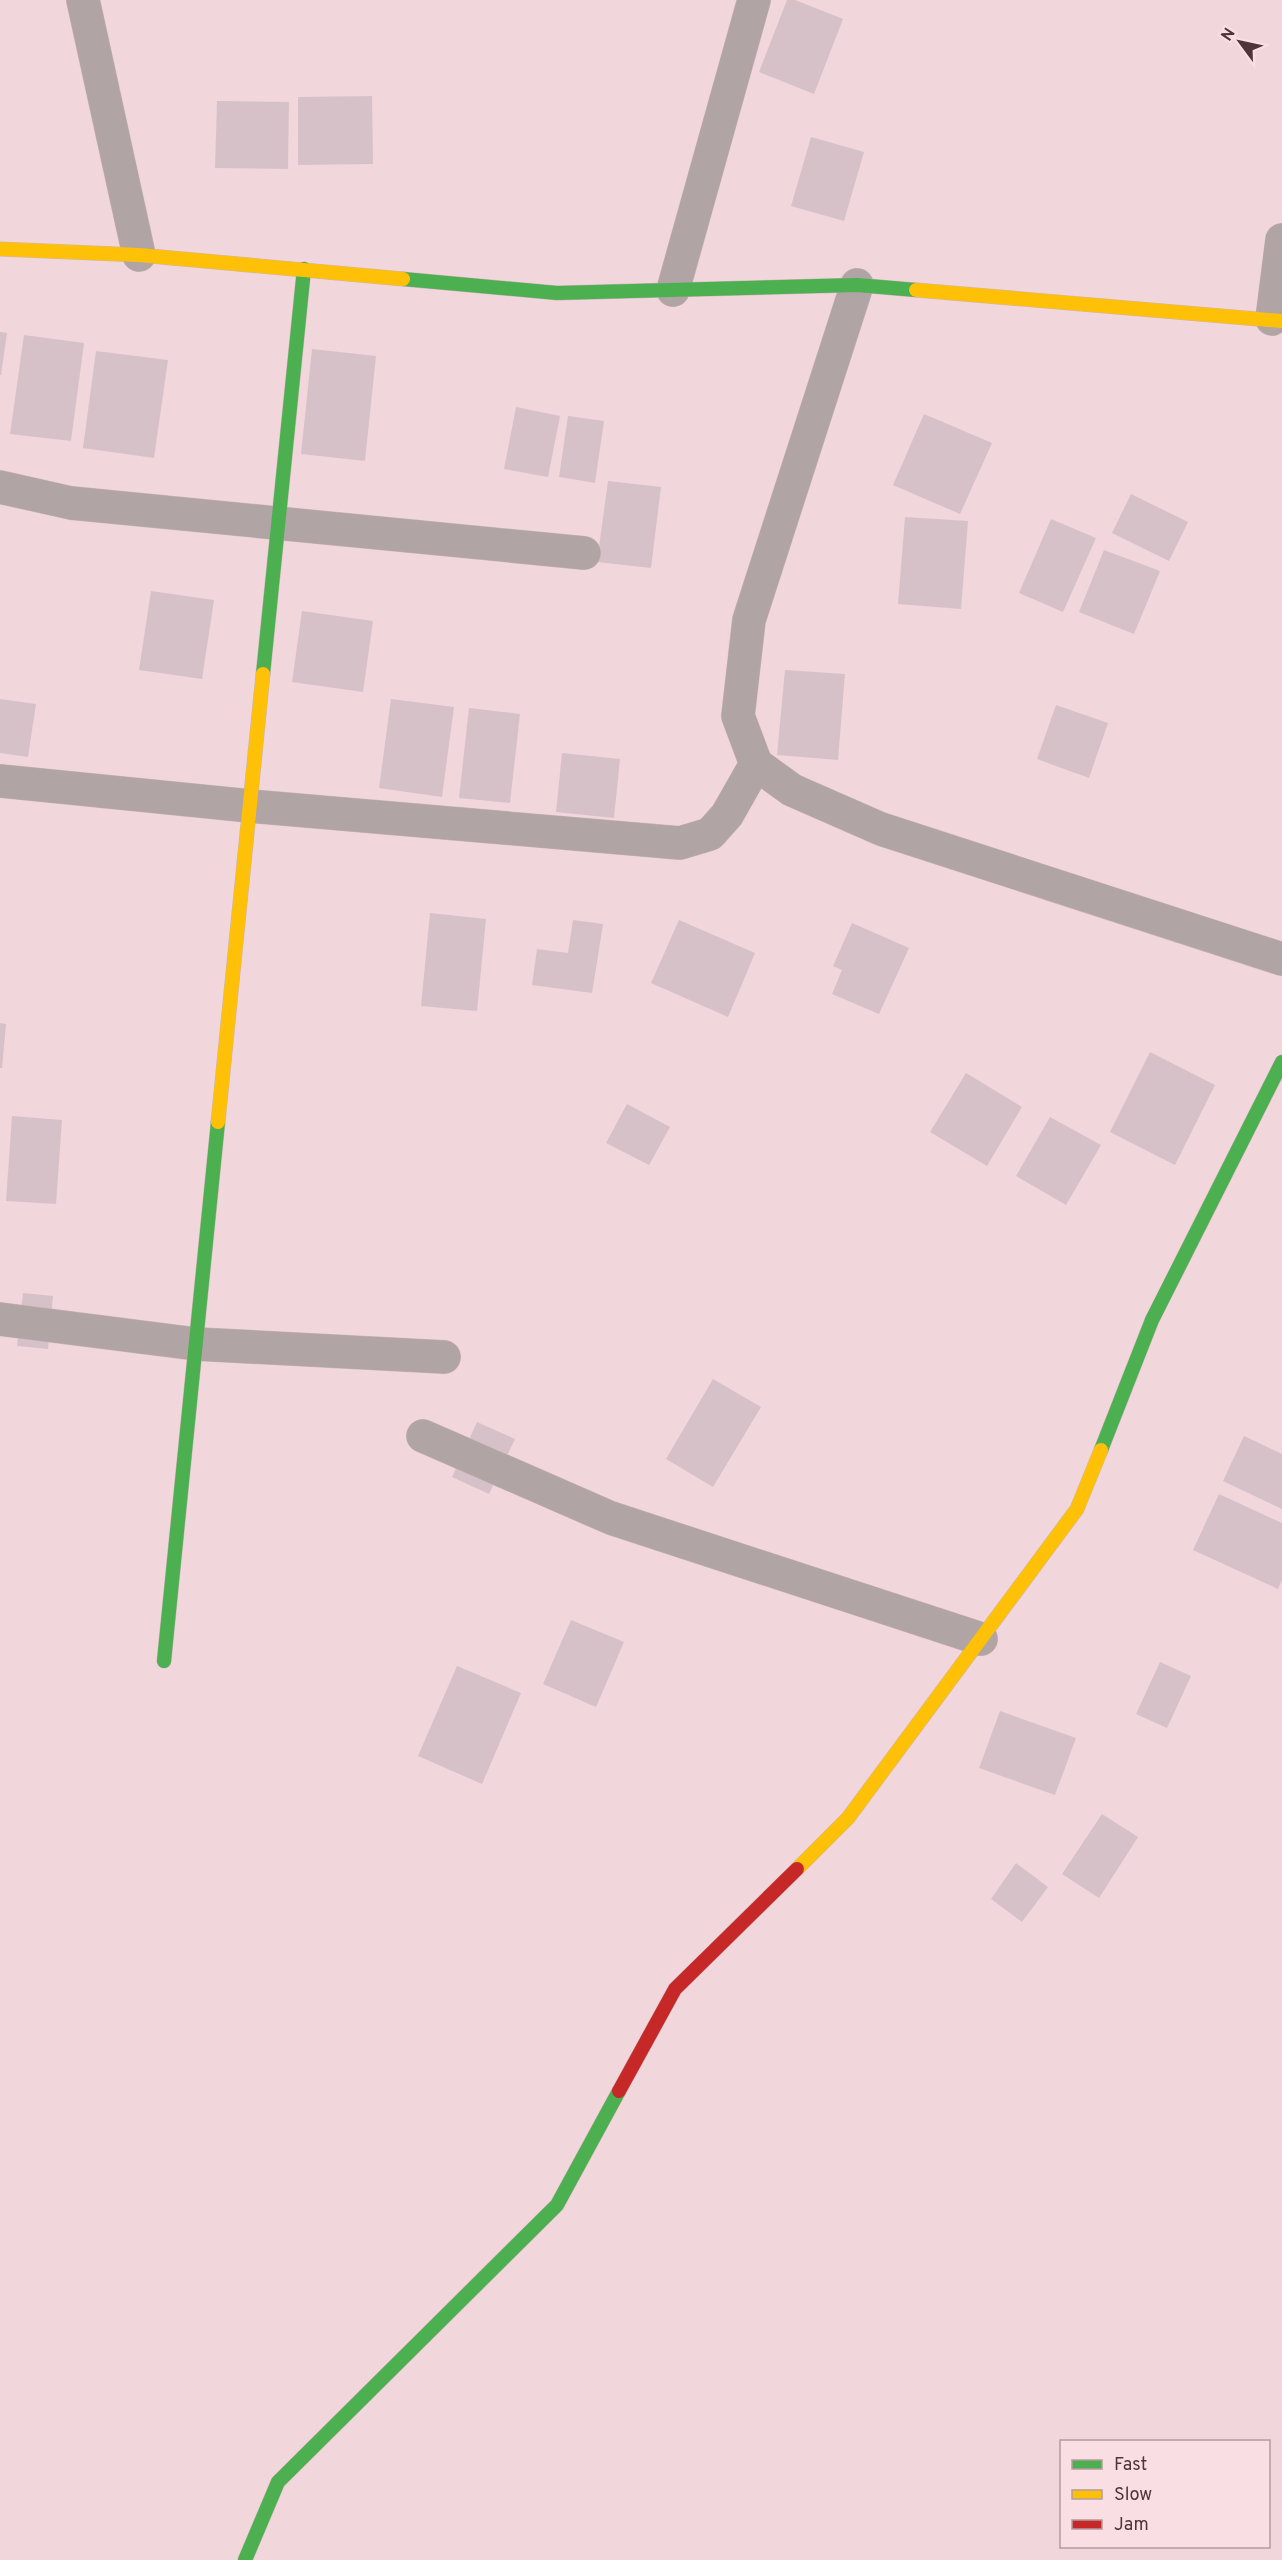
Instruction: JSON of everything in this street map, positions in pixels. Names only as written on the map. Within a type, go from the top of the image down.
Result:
[{"type":"street","points":[[83,0],[139,255]]},
{"type":"street","points":[[673,290],[754,0]]},
{"type":"street","points":[[0,249],[139,255],[557,293],[857,285],[1071,305],[1277,320],[1282,240]]},
{"type":"street","points":[[164,1661],[304,269]]},
{"type":"street","points":[[857,285],[749,620],[738,716],[756,764],[792,790],[881,829],[1282,959]]},
{"type":"street","points":[[0,488],[71,503],[584,553]]},
{"type":"street","points":[[0,781],[250,806],[680,843],[710,834],[727,815],[756,764]]},
{"type":"street","points":[[246,2560],[278,2482],[557,2205],[675,1989],[848,1818],[1077,1509],[1152,1320],[1282,1062]]},
{"type":"street","points":[[0,1318],[196,1344],[444,1357]]},
{"type":"street","points":[[423,1436],[611,1518],[981,1639]]},
{"type":"building","points":[[787,0],[795,0],[843,19],[814,94],[759,72]]},
{"type":"building","points":[[372,96],[373,164],[298,165],[298,97]]},
{"type":"building","points":[[217,101],[289,102],[288,169],[215,168]]},
{"type":"building","points":[[811,137],[864,152],[844,221],[791,206]]},
{"type":"building","points":[[0,332],[7,333],[1,375],[0,375]]},
{"type":"building","points":[[24,335],[84,343],[71,441],[10,434]]},
{"type":"building","points":[[312,349],[376,356],[365,461],[301,454]]},
{"type":"building","points":[[96,351],[168,360],[154,458],[83,448]]},
{"type":"building","points":[[516,407],[560,416],[548,477],[504,469]]},
{"type":"building","points":[[924,414],[992,443],[960,514],[893,485]]},
{"type":"building","points":[[568,416],[604,421],[595,483],[559,477]]},
{"type":"building","points":[[608,481],[661,487],[651,568],[597,562]]},
{"type":"building","points":[[1131,494],[1188,522],[1169,561],[1112,533]]},
{"type":"building","points":[[905,517],[968,521],[961,609],[898,604]]},
{"type":"building","points":[[1051,519],[1096,538],[1063,612],[1019,593]]},
{"type":"building","points":[[1104,550],[1160,571],[1134,634],[1079,612]]},
{"type":"building","points":[[151,591],[214,600],[202,679],[139,670]]},
{"type":"building","points":[[302,611],[373,621],[363,692],[292,682]]},
{"type":"building","points":[[785,670],[845,674],[838,760],[777,755]]},
{"type":"building","points":[[0,699],[36,704],[28,757],[0,753]]},
{"type":"building","points":[[391,699],[454,707],[442,797],[379,788]]},
{"type":"building","points":[[1056,705],[1108,723],[1089,778],[1037,759]]},
{"type":"building","points":[[469,708],[520,714],[510,803],[459,798]]},
{"type":"building","points":[[562,753],[620,759],[614,818],[556,812]]},
{"type":"building","points":[[430,913],[486,919],[477,1011],[421,1006]]},
{"type":"building","points":[[573,920],[603,924],[592,993],[532,985],[537,949],[568,953]]},
{"type":"building","points":[[679,920],[755,953],[728,1017],[651,983]]},
{"type":"building","points":[[852,923],[909,948],[879,1014],[832,994],[842,970],[833,966]]},
{"type":"building","points":[[0,1023],[6,1024],[2,1068],[0,1068]]},
{"type":"building","points":[[1150,1052],[1215,1085],[1175,1165],[1110,1132]]},
{"type":"building","points":[[966,1073],[1022,1107],[987,1166],[930,1132]]},
{"type":"building","points":[[627,1104],[670,1127],[649,1165],[606,1143]]},
{"type":"building","points":[[12,1116],[62,1120],[56,1204],[6,1201]]},
{"type":"building","points":[[1050,1117],[1101,1145],[1066,1205],[1016,1176]]},
{"type":"building","points":[[23,1293],[53,1296],[48,1349],[17,1346]]},
{"type":"building","points":[[713,1379],[761,1407],[713,1487],[666,1459]]},
{"type":"building","points":[[477,1422],[515,1439],[489,1494],[452,1477]]},
{"type":"building","points":[[1244,1436],[1282,1454],[1282,1509],[1223,1481]]},
{"type":"building","points":[[1219,1494],[1282,1523],[1282,1580],[1278,1589],[1193,1550]]},
{"type":"building","points":[[571,1620],[624,1642],[596,1707],[543,1684]]},
{"type":"building","points":[[1160,1662],[1191,1676],[1167,1728],[1136,1714]]},
{"type":"building","points":[[457,1666],[521,1693],[482,1784],[418,1756]]},
{"type":"building","points":[[1000,1711],[1076,1738],[1055,1795],[979,1768]]},
{"type":"building","points":[[1102,1814],[1138,1837],[1099,1898],[1062,1874]]},
{"type":"building","points":[[1016,1863],[1048,1887],[1022,1922],[991,1899]]},
{"type":"traffic: fast","points":[[263,674],[304,269]]},
{"type":"traffic: fast","points":[[403,279],[557,293],[857,285],[916,290]]},
{"type":"traffic: fast","points":[[1101,1450],[1152,1320],[1282,1062]]},
{"type":"traffic: fast","points":[[164,1661],[218,1122]]},
{"type":"traffic: fast","points":[[245,2560],[278,2482],[557,2205],[619,2091]]},
{"type":"traffic: slow","points":[[0,249],[139,255],[403,279]]},
{"type":"traffic: slow","points":[[916,290],[1282,321]]},
{"type":"traffic: slow","points":[[218,1122],[263,674]]},
{"type":"traffic: slow","points":[[797,1869],[848,1818],[1077,1509],[1101,1450]]},
{"type":"traffic: jam","points":[[619,2091],[675,1989],[797,1869]]}]
